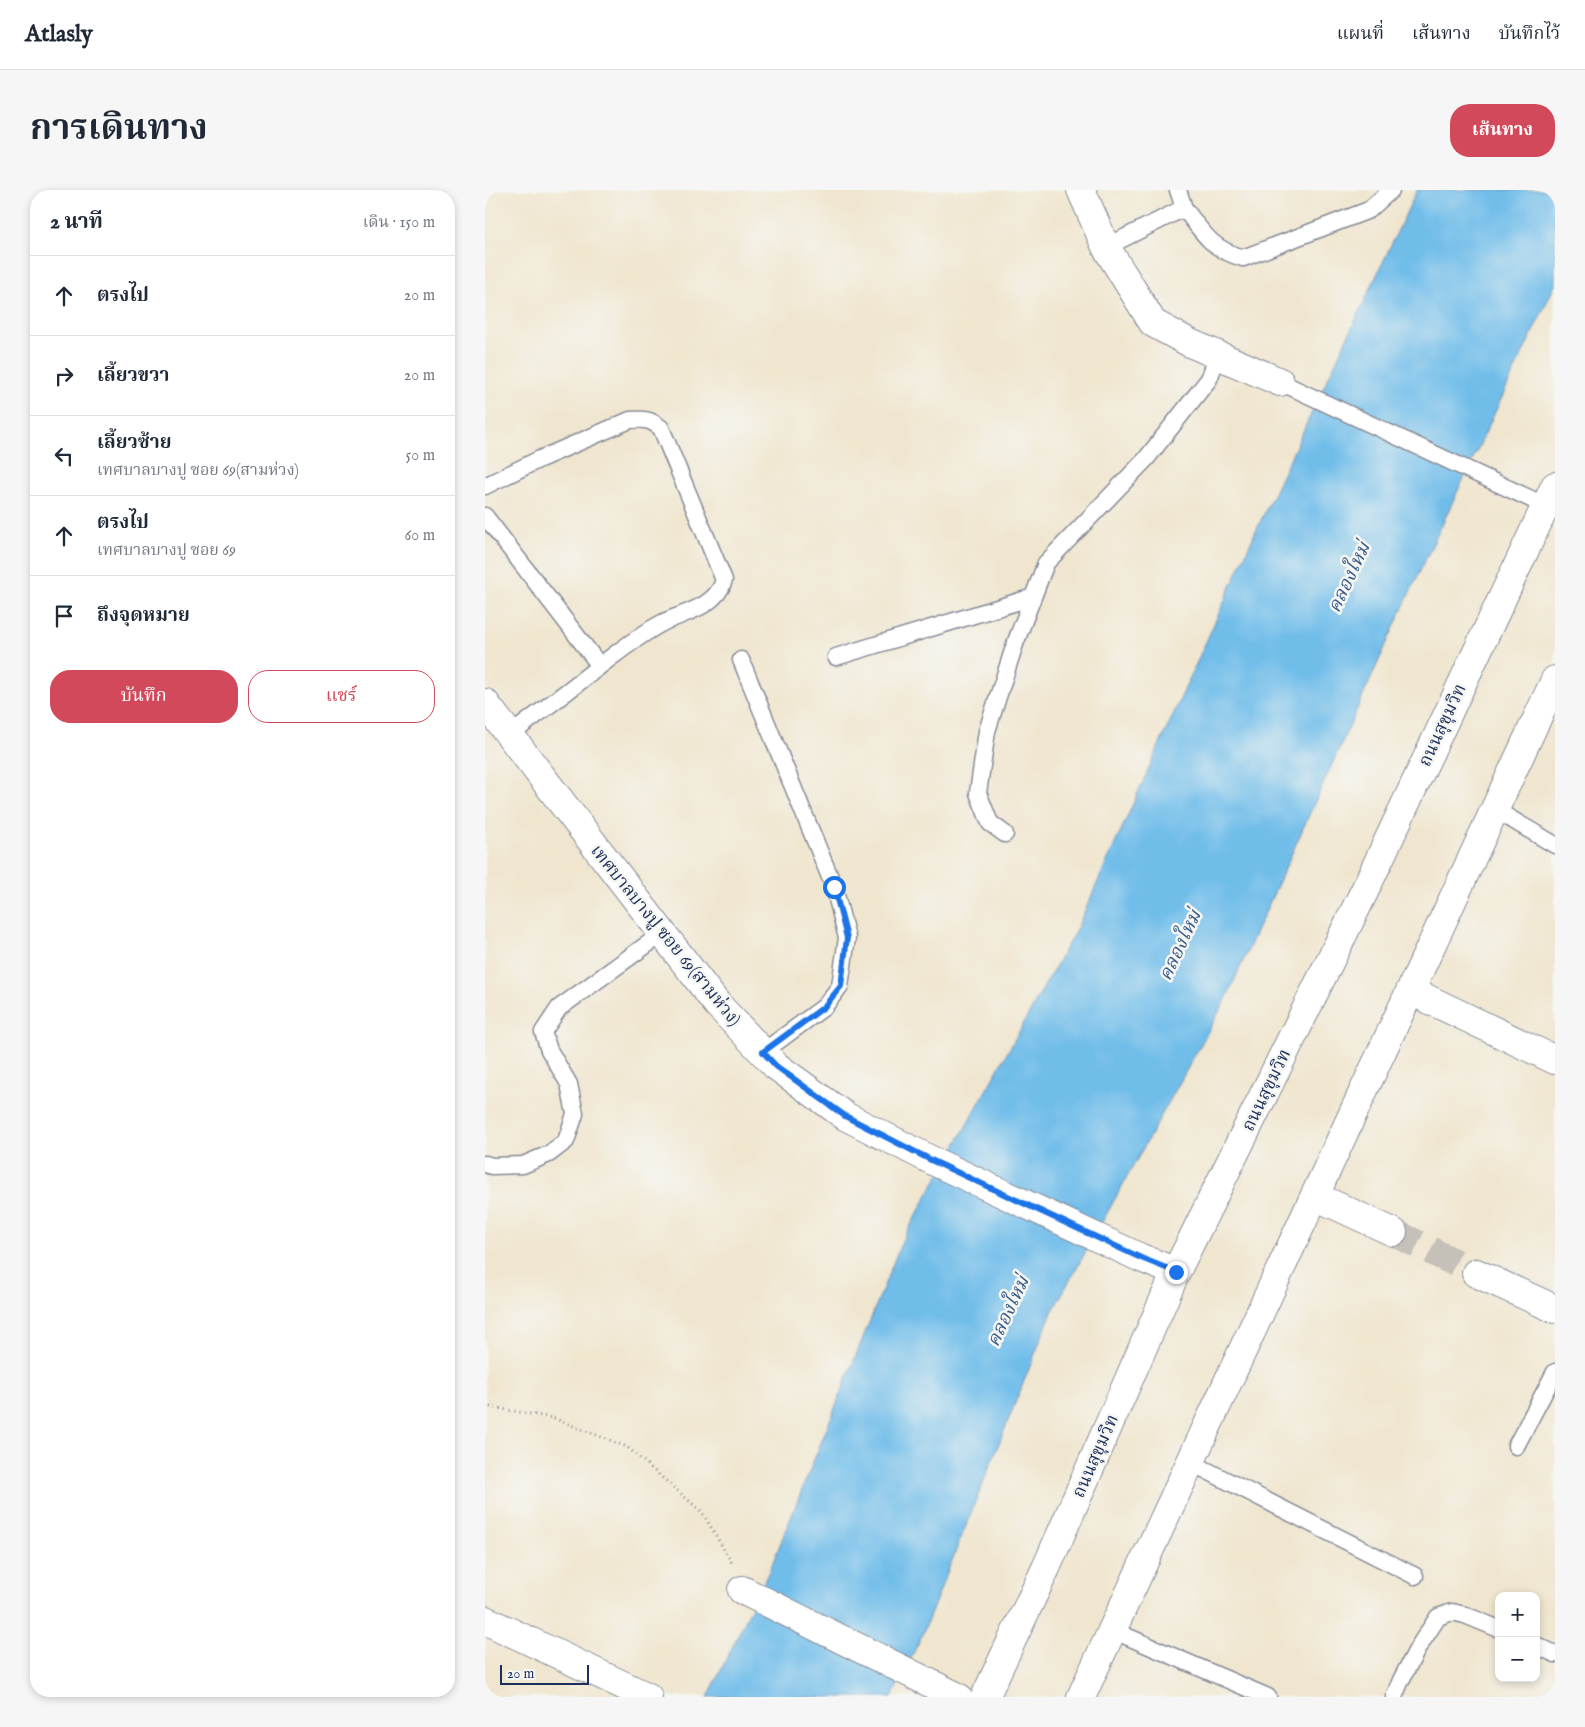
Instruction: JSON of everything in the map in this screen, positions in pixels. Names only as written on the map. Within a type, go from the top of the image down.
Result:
[{"type":"main road","points":[[1081,190],[1106,247],[1153,323],[1190,343],[1280,382]]},
{"type":"main road","name":"ถนนสุขุมวิท","points":[[985,1697],[1046,1568],[1176,1272],[1364,892],[1550,496]]},
{"type":"main road","points":[[1081,1697],[1555,680]]},
{"type":"main road","name":"เทศบาลบางปู ซอย 69(สามห่วง)","points":[[485,703],[717,1004],[776,1066],[845,1116],[933,1161],[1141,1258],[1176,1272]]},
{"type":"main road","points":[[1411,991],[1555,1060]]},
{"type":"main road","points":[[1315,1196],[1393,1232]]},
{"type":"main road","points":[[1476,1273],[1555,1309]]},
{"type":"main road","points":[[746,1592],[958,1697]]},
{"type":"main road","points":[[485,1620],[647,1697]]},
{"type":"lane","points":[[1178,190],[1184,208],[1209,241],[1227,254],[1243,258],[1369,210],[1391,190]]},
{"type":"lane","points":[[1106,247],[1184,208]]},
{"type":"lane","points":[[1005,834],[990,823],[978,793],[987,731],[1015,644],[1046,563],[1146,459],[1168,433],[1209,379],[1218,355]]},
{"type":"lane","points":[[1280,382],[1486,478],[1550,496]]},
{"type":"lane","points":[[485,486],[540,459],[630,420],[644,419],[653,421],[661,428],[724,580],[723,587],[716,595],[698,608],[662,623],[628,645],[510,735]]},
{"type":"lane","points":[[485,516],[600,666]]},
{"type":"lane","points":[[835,657],[1033,597]]},
{"type":"lane","points":[[741,660],[834,887],[847,938],[841,986],[824,1007],[763,1052]]},
{"type":"lane","points":[[1494,809],[1555,845]]},
{"type":"lane","points":[[485,1164],[492,1166],[523,1165],[549,1154],[566,1141],[575,1114],[569,1084],[549,1050],[543,1032],[559,1008],[663,934]]},
{"type":"lane","points":[[1516,1446],[1555,1372]]},
{"type":"lane","points":[[1190,1462],[1415,1576]]},
{"type":"lane","points":[[1395,1697],[1401,1680],[1419,1646],[1438,1617],[1452,1612],[1465,1615],[1495,1627]]},
{"type":"lane","points":[[1112,1630],[1268,1697]]},
{"type":"lane","points":[[1540,1648],[1555,1654]]},
{"type":"path","points":[[485,1406],[553,1418],[627,1447],[702,1512],[746,1592]]},
{"type":"water","name":"คลองใหม่","points":[[1417,190],[1555,190],[1555,285],[1405,603],[1225,1001],[1051,1314],[922,1635],[892,1697],[708,1697],[771,1567],[902,1241],[1078,926],[1255,533]]},
{"type":"tunnel","points":[[1393,1232],[1476,1273]]},
{"type":"route","points":[[834,887],[847,938],[841,986],[824,1007],[763,1052],[776,1066],[845,1116],[933,1161],[1141,1258],[1176,1272]]}]
